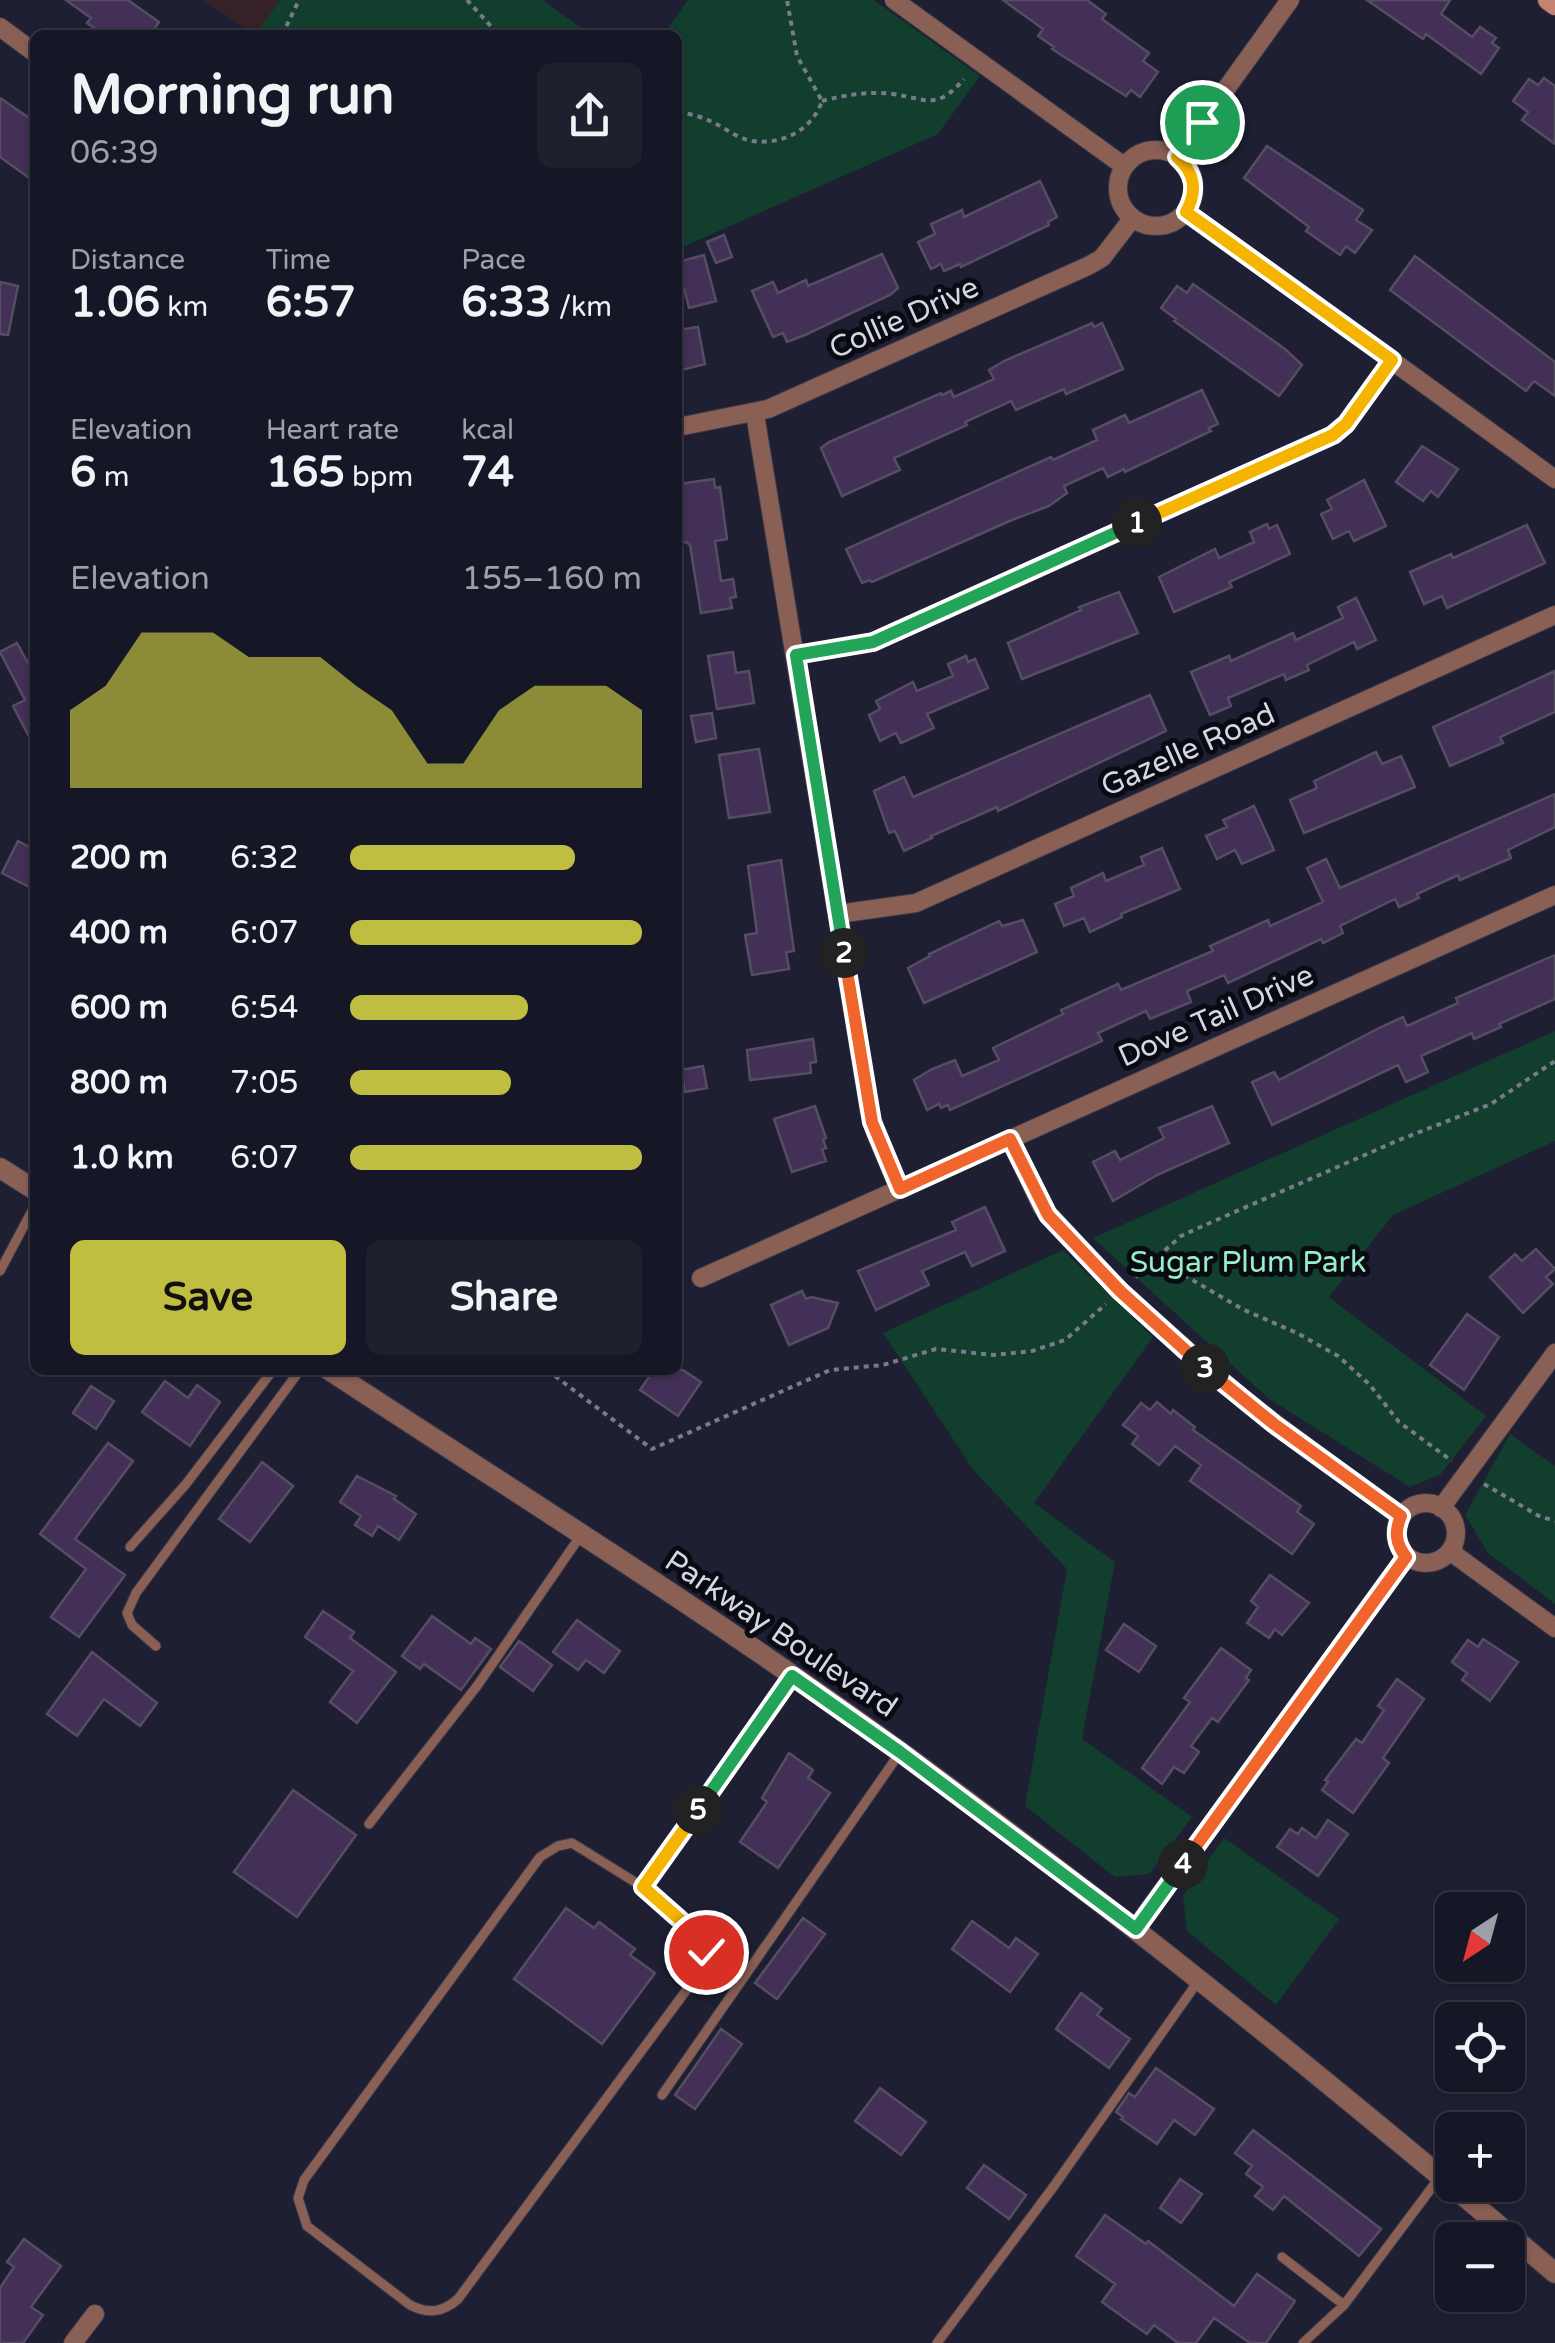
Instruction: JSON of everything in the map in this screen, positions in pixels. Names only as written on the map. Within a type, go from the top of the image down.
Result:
[{"type":"main road","points":[[1548,0],[1555,5]]},
{"type":"street","points":[[894,0],[1124,166]]},
{"type":"street","points":[[1177,157],[1290,0]]},
{"type":"street","points":[[0,27],[30,49]]},
{"type":"street","points":[[1156,150],[1177,157],[1193,178],[1194,190],[1186,212],[1166,226],[1154,227],[1132,219],[1124,210],[1117,188],[1124,166],[1144,152],[1156,150]]},
{"type":"street","points":[[1186,212],[1555,478]]},
{"type":"street","name":"Collie Drive","points":[[682,426],[754,414],[1088,266],[1102,258],[1132,219]]},
{"type":"street","points":[[796,655],[873,642],[1327,438],[1346,424],[1392,360]]},
{"type":"street","points":[[754,414],[872,1122],[900,1189]]},
{"type":"street","name":"Gazelle Road","points":[[838,914],[916,902],[1555,616]]},
{"type":"street","name":"Dove Tail Drive","points":[[700,1278],[1555,894]]},
{"type":"street","points":[[1010,1139],[1048,1215],[1120,1291],[1245,1401],[1401,1516]]},
{"type":"street","points":[[0,1168],[30,1187]]},
{"type":"street","points":[[1441,1508],[1555,1352]]},
{"type":"street","name":"Parkway Boulevard","points":[[337,1375],[792,1676],[900,1752],[1136,1929],[1435,2172]]},
{"type":"street","points":[[1424,1502],[1441,1508],[1456,1524],[1456,1543],[1451,1552],[1433,1563],[1406,1557],[1397,1542],[1401,1516],[1424,1502]]},
{"type":"street","points":[[1451,1552],[1555,1628]]},
{"type":"street","points":[[1136,1929],[1406,1557]]},
{"type":"street","name":"Parkway Boulevard","points":[[1471,2202],[1555,2273]]},
{"type":"street","points":[[74,2343],[94,2314]]},
{"type":"lane","points":[[0,1271],[30,1214]]},
{"type":"lane","points":[[130,1547],[186,1484],[269,1375]]},
{"type":"lane","points":[[156,1646],[132,1626],[128,1612],[136,1593],[296,1375]]},
{"type":"lane","points":[[369,1824],[477,1686],[581,1535]]},
{"type":"lane","points":[[643,1887],[792,1676]]},
{"type":"lane","points":[[662,2096],[900,1752]]},
{"type":"lane","points":[[572,1844],[643,1887],[694,1932],[706,1952],[704,1965],[458,2299],[440,2311],[420,2310],[306,2226],[298,2198],[304,2180],[540,1857],[558,1846],[572,1844]]},
{"type":"lane","points":[[937,2343],[1199,1980]]},
{"type":"lane","points":[[1303,2343],[1344,2306],[1435,2183]]},
{"type":"lane","points":[[1282,2257],[1344,2306]]},
{"type":"path","points":[[284,30],[299,0]]},
{"type":"path","points":[[467,0],[494,30]]},
{"type":"path","points":[[682,112],[754,141],[782,138],[816,120],[822,101],[797,56],[786,0]]},
{"type":"path","points":[[822,101],[850,94],[894,94],[925,103],[953,92],[964,79]]},
{"type":"path","points":[[1132,1280],[1181,1236],[1491,1104],[1555,1061]]},
{"type":"path","points":[[1156,1259],[1244,1310],[1338,1356],[1369,1384],[1399,1422],[1454,1463]]},
{"type":"path","points":[[554,1375],[652,1449],[830,1370],[883,1366],[936,1349],[994,1355],[1032,1352],[1065,1340],[1108,1302]]},
{"type":"path","points":[[1483,1483],[1539,1516],[1555,1521]]},
{"type":"shaded area","points":[[202,0],[280,0],[259,30],[247,30]]},
{"type":"green space","points":[[280,0],[543,0],[584,30],[259,30]]},
{"type":"green space","points":[[688,0],[874,0],[980,76],[938,134],[682,247],[682,30],[667,30]]},
{"type":"green space","name":"Sugar Plum Park","points":[[1555,1031],[1555,1141],[1393,1215],[1329,1297],[1486,1416],[1440,1475],[1410,1487],[1269,1399],[1093,1238]]},
{"type":"green space","points":[[1063,1250],[1153,1337],[1034,1503],[1115,1562],[1082,1739],[1192,1817],[1149,1874],[1115,1877],[1025,1806],[1067,1569],[974,1471],[883,1333]]},
{"type":"green space","points":[[1510,1434],[1555,1466],[1555,1604],[1488,1553],[1465,1515]]},
{"type":"green space","points":[[1224,1838],[1339,1919],[1276,2005],[1187,1931],[1183,1896]]},
{"type":"building","points":[[66,0],[128,0],[159,22],[153,30],[97,30],[87,23],[91,18]]},
{"type":"building","points":[[1003,0],[1087,0],[1106,14],[1102,19],[1149,53],[1143,61],[1158,72],[1140,97],[1131,90],[1126,96],[1052,49],[1038,36],[1043,29]]},
{"type":"building","points":[[1367,0],[1450,0],[1441,14],[1472,37],[1480,27],[1496,38],[1492,43],[1499,48],[1481,74],[1426,34],[1423,39]]},
{"type":"building","points":[[1544,78],[1555,86],[1555,144],[1522,120],[1528,112],[1513,101],[1529,79],[1538,85]]},
{"type":"building","points":[[0,98],[30,119],[30,178],[0,157]]},
{"type":"building","points":[[1267,146],[1363,210],[1356,220],[1372,230],[1355,253],[1346,246],[1340,255],[1244,178]]},
{"type":"building","points":[[1040,181],[1057,217],[1049,225],[961,267],[960,264],[944,271],[941,264],[931,269],[918,242],[935,234],[931,224],[962,210],[964,217]]},
{"type":"building","points":[[724,235],[732,257],[716,263],[707,242]]},
{"type":"building","points":[[882,254],[898,288],[890,295],[787,342],[783,333],[773,337],[752,291],[773,282],[778,293],[806,280],[808,286]]},
{"type":"building","points":[[704,255],[716,301],[689,308],[682,288],[682,261]]},
{"type":"building","points":[[1415,256],[1555,362],[1555,396],[1534,381],[1526,391],[1390,290]]},
{"type":"building","points":[[0,282],[18,286],[8,335],[0,334]]},
{"type":"building","points":[[1193,284],[1302,365],[1279,396],[1161,308],[1177,286],[1187,293]]},
{"type":"building","points":[[1092,323],[1094,327],[1102,323],[1123,369],[1016,410],[1011,401],[894,458],[900,470],[842,496],[821,448],[829,442],[941,393],[951,391],[954,397],[994,379],[989,370],[1004,361]]},
{"type":"building","points":[[698,327],[705,364],[682,370],[682,329]]},
{"type":"building","points":[[1202,390],[1218,424],[1209,428],[1211,431],[1125,472],[1124,469],[1108,477],[1103,468],[1064,486],[1067,493],[1049,506],[862,583],[846,549],[1097,440],[1093,430],[1125,415],[1129,423]]},
{"type":"building","points":[[1422,446],[1458,469],[1438,497],[1431,491],[1423,501],[1396,482]]},
{"type":"building","points":[[714,479],[715,488],[720,487],[727,539],[715,541],[721,581],[733,579],[736,597],[730,598],[732,608],[701,613],[690,545],[682,542],[682,483]]},
{"type":"building","points":[[1364,480],[1386,526],[1354,541],[1349,531],[1333,539],[1321,514],[1332,509],[1327,500]]},
{"type":"building","points":[[1267,524],[1269,529],[1277,525],[1290,554],[1229,582],[1232,587],[1174,612],[1159,577],[1215,549],[1219,558],[1254,542],[1250,532]]},
{"type":"building","points":[[1527,525],[1545,563],[1447,608],[1442,596],[1424,604],[1410,572],[1451,554],[1453,558]]},
{"type":"building","points":[[1119,592],[1138,633],[1022,679],[1008,643],[1081,610],[1079,607]]},
{"type":"building","points":[[1356,598],[1376,640],[1357,649],[1354,642],[1307,665],[1309,670],[1286,680],[1284,674],[1228,698],[1231,706],[1210,715],[1191,672],[1229,656],[1231,661],[1293,633],[1296,640],[1343,618],[1338,607]]},
{"type":"building","points":[[17,643],[30,667],[30,738],[13,706],[25,700],[0,652]]},
{"type":"building","points":[[733,652],[736,673],[749,671],[754,703],[717,709],[708,656]]},
{"type":"building","points":[[966,656],[968,662],[975,659],[988,688],[927,714],[934,728],[901,743],[896,733],[880,741],[869,715],[880,709],[876,701],[913,682],[917,691],[953,676],[948,664]]},
{"type":"building","points":[[1555,671],[1555,712],[1500,737],[1503,743],[1450,766],[1433,727]]},
{"type":"building","points":[[1150,695],[1166,731],[904,851],[895,831],[889,833],[874,791],[904,777],[913,797]]},
{"type":"building","points":[[712,713],[716,738],[696,742],[691,716]]},
{"type":"building","points":[[759,749],[770,812],[729,818],[719,755]]},
{"type":"building","points":[[1376,752],[1382,764],[1401,756],[1415,787],[1304,833],[1290,800],[1317,788],[1314,781]]},
{"type":"building","points":[[1555,794],[1555,827],[1508,850],[1511,858],[1460,880],[1458,875],[1399,907],[1395,899],[1340,926],[1343,933],[1323,943],[1321,939],[1228,983],[1224,975],[1187,991],[1191,1002],[1150,1019],[1146,1011],[1098,1033],[1102,1041],[950,1110],[948,1105],[941,1108],[939,1104],[927,1110],[914,1080],[932,1069],[955,1060],[962,1076],[999,1060],[993,1048],[1063,1014],[1061,1010],[1118,984],[1121,990],[1213,951],[1210,946],[1268,920],[1270,926],[1323,902],[1307,868],[1326,859],[1340,888]]},
{"type":"building","points":[[1254,806],[1274,850],[1242,864],[1235,850],[1217,859],[1206,836],[1227,827],[1223,820]]},
{"type":"building","points":[[18,841],[30,847],[30,887],[2,873]]},
{"type":"building","points":[[1162,848],[1180,889],[1090,932],[1084,918],[1064,926],[1055,904],[1074,896],[1071,888],[1103,873],[1106,881],[1144,865],[1141,857]]},
{"type":"building","points":[[781,860],[794,951],[786,952],[789,969],[752,975],[745,935],[757,933],[748,866]]},
{"type":"building","points":[[1023,920],[1037,952],[924,1003],[908,968],[999,921],[1002,926]]},
{"type":"building","points":[[1555,955],[1555,999],[1474,1039],[1472,1033],[1421,1056],[1428,1072],[1406,1082],[1398,1065],[1272,1125],[1252,1082],[1274,1072],[1279,1080],[1403,1017],[1407,1026],[1458,1003],[1456,998]]},
{"type":"building","points":[[813,1039],[816,1062],[810,1063],[811,1073],[750,1080],[747,1050]]},
{"type":"building","points":[[703,1066],[707,1088],[685,1092],[682,1070]]},
{"type":"building","points":[[815,1106],[826,1138],[826,1148],[822,1149],[826,1161],[792,1172],[774,1119]]},
{"type":"building","points":[[1212,1106],[1229,1143],[1157,1175],[1113,1201],[1093,1162],[1115,1151],[1120,1160],[1164,1138],[1159,1128]]},
{"type":"building","points":[[985,1207],[1005,1251],[972,1266],[965,1252],[922,1271],[929,1285],[876,1310],[858,1271],[956,1230],[952,1222]]},
{"type":"building","points":[[1536,1249],[1555,1269],[1546,1277],[1553,1284],[1523,1313],[1490,1277],[1515,1254],[1522,1261]]},
{"type":"building","points":[[802,1291],[806,1299],[838,1303],[828,1328],[789,1345],[771,1305]]},
{"type":"building","points":[[1467,1314],[1499,1337],[1464,1390],[1430,1365]]},
{"type":"building","points":[[682,1370],[701,1382],[678,1416],[640,1390],[650,1375],[682,1375]]},
{"type":"building","points":[[165,1381],[188,1398],[197,1385],[220,1402],[190,1446],[142,1412]]},
{"type":"building","points":[[91,1386],[114,1401],[96,1429],[73,1413]]},
{"type":"building","points":[[1157,1402],[1301,1506],[1297,1512],[1314,1524],[1292,1554],[1190,1481],[1201,1465],[1175,1446],[1159,1465],[1132,1444],[1138,1436],[1123,1425],[1141,1403],[1150,1410]]},
{"type":"building","points":[[108,1443],[133,1461],[75,1539],[125,1575],[79,1637],[51,1617],[86,1569],[40,1534]]},
{"type":"building","points":[[262,1462],[293,1486],[250,1542],[219,1519]]},
{"type":"building","points":[[357,1476],[396,1496],[394,1499],[416,1514],[399,1540],[378,1526],[372,1536],[355,1525],[361,1516],[340,1502]]},
{"type":"building","points":[[1270,1575],[1309,1603],[1282,1635],[1275,1629],[1269,1638],[1247,1623],[1258,1607],[1251,1601]]},
{"type":"building","points":[[323,1611],[354,1632],[350,1638],[396,1672],[357,1723],[330,1702],[353,1671],[305,1637]]},
{"type":"building","points":[[432,1616],[471,1644],[475,1638],[491,1649],[461,1690],[424,1664],[420,1669],[402,1656]]},
{"type":"building","points":[[577,1620],[620,1651],[604,1673],[586,1660],[578,1670],[553,1652]]},
{"type":"building","points":[[1124,1624],[1156,1646],[1139,1672],[1106,1650]]},
{"type":"building","points":[[1483,1639],[1518,1662],[1490,1701],[1462,1680],[1467,1673],[1452,1662],[1468,1640],[1478,1647]]},
{"type":"building","points":[[519,1641],[552,1665],[533,1691],[500,1667]]},
{"type":"building","points":[[1221,1648],[1251,1670],[1246,1678],[1249,1680],[1218,1722],[1212,1718],[1191,1746],[1199,1752],[1184,1773],[1174,1767],[1162,1784],[1142,1768],[1190,1702],[1184,1698]]},
{"type":"building","points":[[92,1652],[157,1703],[140,1726],[104,1699],[77,1736],[47,1714]]},
{"type":"building","points":[[1397,1679],[1424,1699],[1383,1758],[1389,1763],[1353,1813],[1322,1790],[1328,1782],[1325,1780],[1356,1739],[1362,1743],[1384,1710],[1378,1706]]},
{"type":"building","points":[[789,1753],[813,1770],[808,1778],[830,1793],[778,1868],[740,1842],[767,1802],[762,1798]]},
{"type":"building","points":[[293,1790],[356,1835],[297,1917],[234,1872]]},
{"type":"building","points":[[1328,1820],[1348,1834],[1318,1876],[1277,1847],[1290,1829],[1298,1834],[1302,1828],[1316,1838]]},
{"type":"building","points":[[566,1908],[594,1928],[599,1922],[635,1949],[630,1955],[655,1973],[602,2044],[514,1979]]},
{"type":"building","points":[[803,1918],[825,1934],[777,1999],[755,1983]]},
{"type":"building","points":[[972,1921],[1009,1948],[1016,1938],[1038,1954],[1010,1992],[952,1949]]},
{"type":"building","points":[[1081,1993],[1102,2009],[1097,2015],[1130,2039],[1109,2068],[1056,2029]]},
{"type":"building","points":[[721,2029],[742,2044],[695,2109],[675,2095]]},
{"type":"building","points":[[1156,2068],[1214,2109],[1195,2135],[1174,2120],[1157,2144],[1116,2112],[1129,2093],[1135,2097]]},
{"type":"building","points":[[880,2088],[926,2122],[901,2155],[855,2121]]},
{"type":"building","points":[[1253,2130],[1381,2229],[1359,2256],[1284,2196],[1273,2210],[1255,2196],[1263,2187],[1246,2174],[1252,2166],[1235,2153]]},
{"type":"building","points":[[984,2165],[1026,2195],[1009,2219],[967,2188]]},
{"type":"building","points":[[1180,2179],[1202,2194],[1181,2223],[1160,2208]]},
{"type":"building","points":[[1105,2215],[1146,2244],[1148,2241],[1234,2306],[1257,2274],[1295,2301],[1266,2343],[1250,2343],[1214,2318],[1196,2343],[1178,2343],[1154,2325],[1147,2334],[1102,2302],[1115,2284],[1076,2256]]},
{"type":"building","points":[[24,2239],[61,2266],[31,2307],[43,2315],[23,2343],[0,2343],[0,2288],[14,2267],[7,2262]]},
{"type":"route","points":[[706,1952],[694,1932],[643,1887],[792,1676],[1136,1929],[1406,1557],[1397,1542],[1401,1516],[1274,1424],[1187,1354],[1054,1222],[1042,1207],[1010,1139],[900,1189],[869,1109],[796,655],[873,642],[1327,438],[1346,424],[1392,360],[1186,212],[1192,202],[1193,178],[1177,157],[1202,122]]}]
